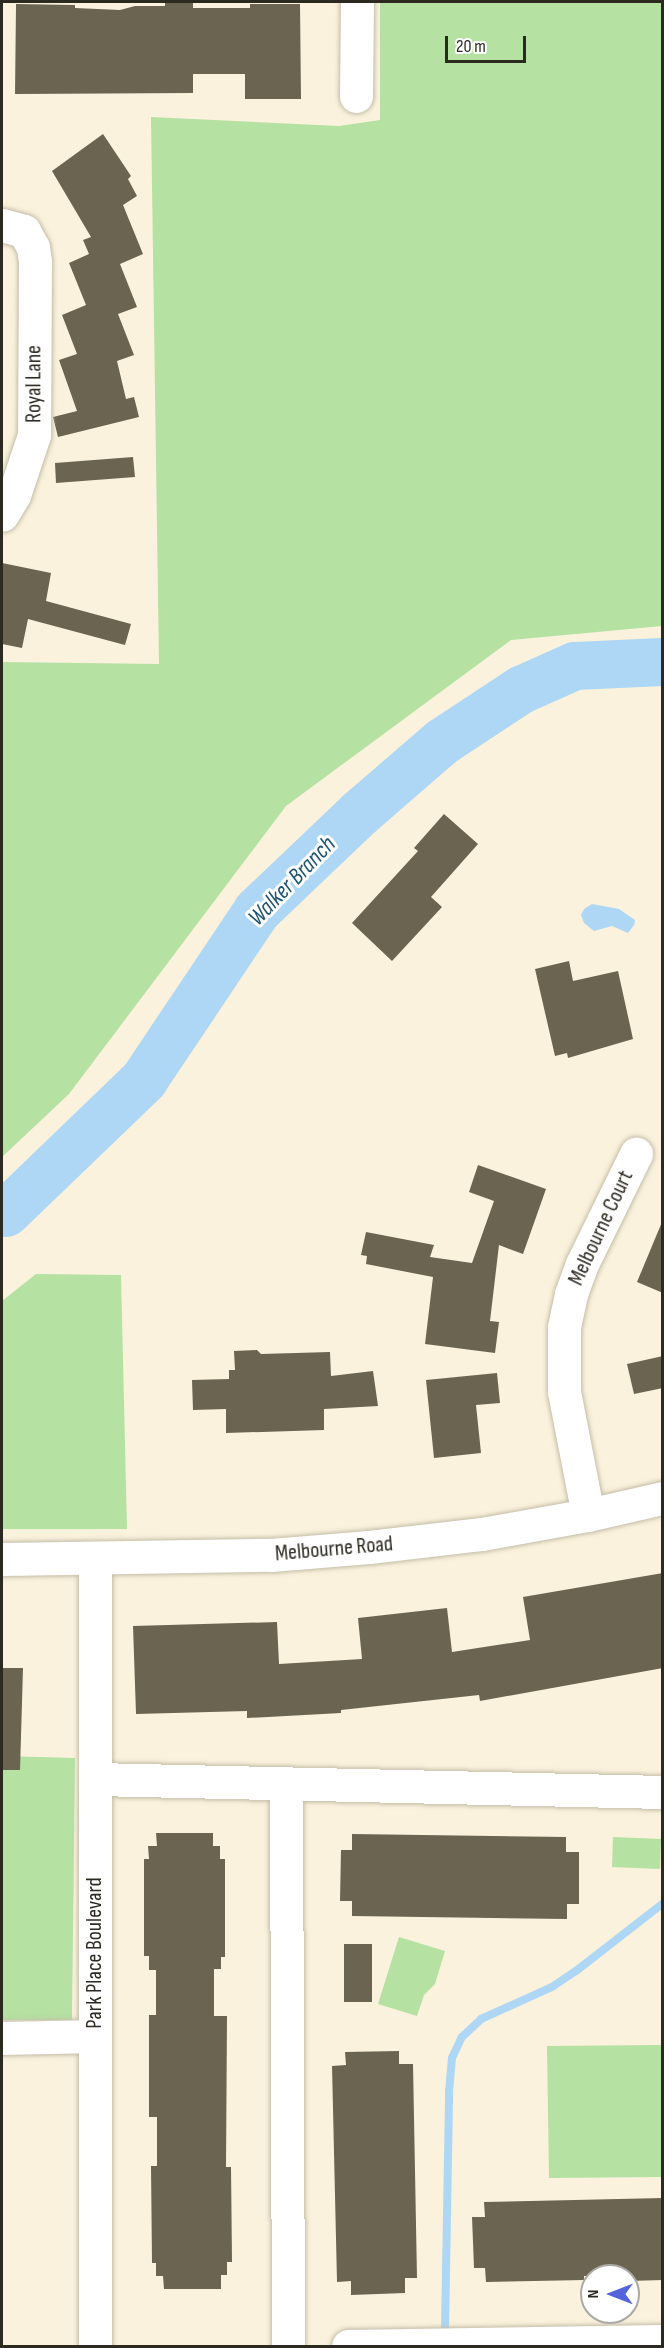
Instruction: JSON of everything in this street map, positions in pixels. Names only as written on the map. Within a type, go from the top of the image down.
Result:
[{"type":"street","points":[[356,96],[357,2]]},
{"type":"street","name":"Royal Lane","points":[[2,225],[24,231],[33,247],[35,261],[34,435],[13,465],[14,495],[2,515]]},
{"type":"street","name":"Melbourne Court","points":[[588,1515],[564,1392],[564,1327],[571,1294],[582,1264],[636,1154]]},
{"type":"street","name":"Melbourne Road","points":[[2,1559],[95,1560],[271,1555],[369,1547],[482,1534],[588,1515],[663,1498]]},
{"type":"street","name":"Park Place Boulevard","points":[[95,1560],[95,2346]]},
{"type":"street","points":[[95,1779],[286,1785],[663,1791]]},
{"type":"street","points":[[286,1785],[288,2346]]},
{"type":"street","points":[[2,2038],[95,2036]]},
{"type":"street","points":[[348,2346],[663,2341]]},
{"type":"green space","points":[[380,2],[662,2],[662,626],[511,640],[286,806],[69,1094],[2,1157],[2,662],[159,664],[151,117],[339,126],[380,120]]},
{"type":"green space","points":[[36,1274],[121,1275],[127,1529],[2,1529],[2,1301]]},
{"type":"green space","points":[[2,1756],[75,1758],[72,2020],[2,2020]]},
{"type":"green space","points":[[613,1837],[661,1839],[660,1869],[612,1867]]},
{"type":"green space","points":[[399,1937],[445,1951],[435,1984],[424,1995],[417,2016],[378,2004]]},
{"type":"green space","points":[[662,2045],[662,2177],[549,2178],[547,2046]]},
{"type":"water","points":[[592,904],[619,909],[635,920],[634,925],[628,933],[612,926],[594,931],[584,923],[581,915],[584,909]]},
{"type":"building","points":[[165,3],[193,3],[193,8],[250,8],[250,4],[300,4],[301,99],[245,99],[245,74],[193,74],[193,93],[15,94],[16,4],[75,5],[75,8],[120,10],[135,6],[165,6]]},
{"type":"building","points":[[103,134],[131,176],[128,179],[137,196],[123,205],[143,254],[120,264],[137,307],[118,314],[134,355],[117,361],[126,399],[134,397],[139,417],[58,437],[53,417],[77,411],[59,360],[77,354],[62,315],[86,305],[69,263],[89,254],[83,240],[91,237],[52,171]]},
{"type":"building","points":[[133,457],[135,477],[56,483],[55,463]]},
{"type":"building","points":[[2,563],[51,573],[46,601],[131,624],[125,645],[28,619],[22,648],[2,644]]},
{"type":"building","points":[[444,814],[478,844],[431,897],[442,907],[392,961],[352,923],[418,851],[414,848]]},
{"type":"building","points":[[569,961],[573,981],[618,971],[633,1039],[568,1058],[567,1053],[555,1056],[535,969]]},
{"type":"building","points":[[478,1165],[546,1189],[523,1254],[499,1245],[490,1321],[499,1322],[495,1353],[425,1344],[433,1277],[366,1264],[367,1256],[361,1255],[366,1232],[434,1245],[430,1257],[472,1263],[494,1201],[469,1192]]},
{"type":"building","points":[[663,1222],[663,1293],[637,1282]]},
{"type":"building","points":[[257,1350],[261,1354],[330,1352],[331,1376],[373,1371],[378,1406],[324,1409],[324,1430],[226,1433],[226,1409],[193,1410],[192,1380],[229,1379],[229,1370],[235,1370],[234,1351]]},
{"type":"building","points":[[663,1356],[663,1388],[634,1394],[627,1364]]},
{"type":"building","points":[[497,1373],[500,1403],[476,1405],[481,1453],[434,1458],[426,1380]]},
{"type":"building","points":[[663,1573],[663,1668],[480,1701],[479,1695],[341,1710],[341,1713],[247,1718],[247,1711],[136,1714],[133,1626],[277,1622],[279,1664],[362,1659],[358,1618],[447,1608],[452,1652],[530,1640],[523,1597]]},
{"type":"building","points":[[2,1668],[23,1668],[20,1770],[2,1770]]},
{"type":"building","points":[[156,1833],[213,1833],[213,1846],[220,1846],[220,1859],[225,1859],[225,1957],[221,1957],[221,1969],[214,1969],[214,2016],[227,2016],[226,2167],[231,2167],[232,2262],[227,2262],[227,2275],[221,2275],[221,2289],[164,2289],[163,2276],[156,2276],[156,2263],[152,2263],[151,2166],[157,2166],[157,2117],[149,2117],[149,2015],[156,2015],[156,1970],[149,1970],[149,1956],[144,1956],[144,1859],[149,1859],[148,1846],[157,1846]]},
{"type":"building","points":[[352,1834],[566,1837],[566,1852],[579,1852],[579,1904],[567,1904],[567,1919],[352,1916],[352,1901],[340,1901],[341,1850],[352,1850]]},
{"type":"building","points":[[344,1944],[372,1944],[372,2002],[344,2002]]},
{"type":"building","points":[[399,2051],[399,2064],[413,2064],[417,2278],[405,2278],[405,2293],[351,2295],[351,2281],[337,2282],[332,2066],[346,2065],[345,2052]]},
{"type":"building","points":[[663,2198],[663,2280],[640,2281],[640,2264],[580,2264],[580,2280],[486,2282],[485,2268],[474,2268],[472,2217],[485,2217],[484,2202]]},
{"type":"waterway","name":"Walker Branch","points":[[6,1213],[144,1080],[257,911],[360,813],[442,742],[521,690],[575,666],[662,662]]},
{"type":"waterway","name":"Walker Branch","points":[[2,1218],[6,1213]]},
{"type":"waterway","points":[[445,2329],[449,2092],[452,2058],[462,2037],[481,2019],[552,1987],[662,1904]]}]
